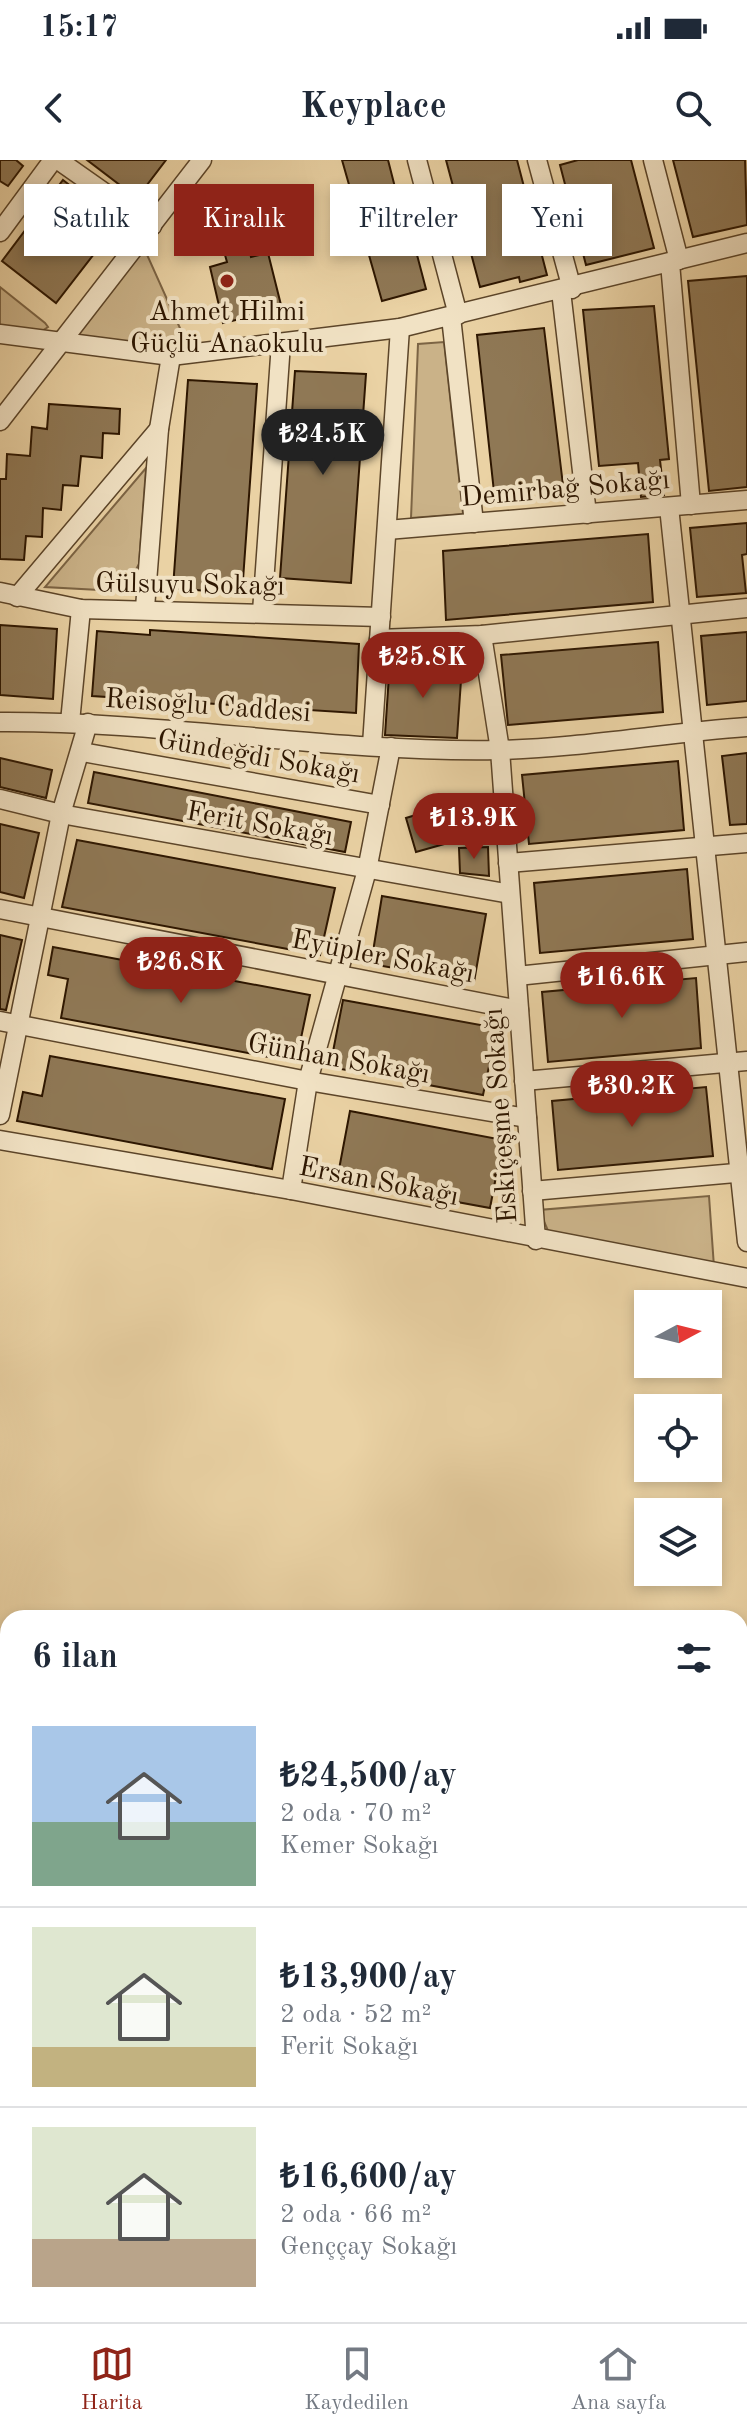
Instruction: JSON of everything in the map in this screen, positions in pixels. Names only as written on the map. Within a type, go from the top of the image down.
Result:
[{"type":"street","points":[[0,232],[56,160],[91,184]]},
{"type":"street","points":[[158,218],[202,160]]},
{"type":"street","points":[[417,160],[454,316],[474,523]]},
{"type":"street","points":[[537,160],[566,290],[587,514]]},
{"type":"street","points":[[653,160],[675,261],[691,505]]},
{"type":"street","points":[[0,334],[171,356],[281,343],[400,328],[566,290],[747,243]]},
{"type":"street","points":[[0,421],[128,256]]},
{"type":"street","points":[[291,1190],[308,1081],[367,870],[380,805],[379,639],[400,328]]},
{"type":"street","points":[[262,612],[281,343]]},
{"type":"street","points":[[145,608],[159,429],[171,356]]},
{"type":"street","points":[[9,595],[159,429]]},
{"type":"street","name":"Demirbağ Sokağı","points":[[387,530],[747,500]]},
{"type":"street","points":[[669,507],[717,954],[738,1062],[747,1242]]},
{"type":"street","name":"Gülsuyu Sokağı","points":[[9,595],[81,609],[145,608],[381,617]]},
{"type":"street","points":[[379,639],[482,635],[747,608]]},
{"type":"street","points":[[0,1115],[9,1024],[40,918],[61,814],[82,752],[79,722],[81,609]]},
{"type":"street","name":"Eskiçeşme Sokağı","points":[[482,635],[500,750],[536,1240]]},
{"type":"street","name":"Reisoğlu Caddesi","points":[[0,722],[79,722],[382,746],[500,750],[747,727]]},
{"type":"street","name":"Gündeğdi Sokağı","points":[[82,752],[380,805]]},
{"type":"street","name":"Ferit Sokağı","points":[[0,799],[61,814],[510,894]]},
{"type":"street","points":[[508,863],[747,843]]},
{"type":"street","name":"Eyüpler Sokağı","points":[[0,909],[519,1010]]},
{"type":"street","points":[[517,976],[747,952]]},
{"type":"street","name":"Günhan Sokağı","points":[[9,1024],[308,1081],[527,1118]]},
{"type":"street","points":[[524,1081],[738,1062]]},
{"type":"street","name":"Ersan Sokağı","points":[[0,1140],[291,1190],[536,1240],[747,1278]]},
{"type":"street","points":[[532,1191],[743,1173]]},
{"type":"shaded area","points":[[138,256],[148,256],[188,346],[160,350],[72,340]]},
{"type":"shaded area","points":[[0,287],[48,327],[42,331],[0,326]]},
{"type":"shaded area","points":[[444,342],[463,514],[411,518],[418,344]]},
{"type":"shaded area","points":[[146,468],[139,564],[129,582],[118,591],[45,587]]},
{"type":"shaded area","points":[[709,1196],[714,1267],[549,1233],[539,1210]]},
{"type":"building","points":[[0,160],[16,160],[23,166],[8,186],[0,181]]},
{"type":"building","points":[[87,160],[166,160],[148,184],[119,184]]},
{"type":"building","points":[[342,160],[388,160],[394,184],[349,184]]},
{"type":"building","points":[[446,160],[517,160],[523,184],[502,184],[502,256],[542,256],[547,275],[520,282],[519,277],[480,287],[472,256],[486,256],[486,184],[452,184]]},
{"type":"building","points":[[578,160],[631,160],[654,248],[586,265],[584,256],[612,256],[612,184],[565,184],[560,165]]},
{"type":"building","points":[[673,160],[745,160],[747,225],[693,237]]},
{"type":"building","points":[[24,232],[24,256],[92,256],[56,303],[2,261]]},
{"type":"building","points":[[225,256],[269,256],[282,309],[223,323],[210,267],[227,262]]},
{"type":"building","points":[[369,256],[417,256],[426,289],[382,301]]},
{"type":"building","points":[[747,276],[747,487],[709,491],[688,281]]},
{"type":"building","points":[[654,306],[669,459],[660,460],[664,495],[641,497],[638,463],[599,466],[583,310]]},
{"type":"building","points":[[544,328],[563,485],[494,492],[477,335]]},
{"type":"building","points":[[295,371],[366,374],[351,583],[280,578]]},
{"type":"building","points":[[188,380],[257,384],[242,594],[173,588]]},
{"type":"building","points":[[49,404],[120,409],[119,434],[103,433],[102,458],[81,456],[78,486],[63,485],[61,510],[43,508],[42,537],[26,536],[24,560],[0,559],[0,479],[6,479],[7,454],[30,456],[32,427],[47,429]]},
{"type":"building","points":[[747,523],[747,554],[742,555],[746,593],[697,597],[690,528]]},
{"type":"building","points":[[648,534],[653,602],[446,620],[443,551]]},
{"type":"building","points":[[0,625],[57,629],[53,699],[0,695]]},
{"type":"building","points":[[150,630],[359,644],[356,713],[92,696],[97,631],[150,635]]},
{"type":"building","points":[[747,632],[747,701],[707,705],[701,636]]},
{"type":"building","points":[[658,642],[663,712],[508,725],[501,655]]},
{"type":"building","points":[[390,660],[462,666],[457,738],[385,735]]},
{"type":"building","points":[[747,753],[747,824],[730,825],[722,756]]},
{"type":"building","points":[[0,758],[52,770],[46,798],[0,787]]},
{"type":"building","points":[[678,761],[684,830],[529,844],[522,775]]},
{"type":"building","points":[[94,772],[351,822],[345,852],[88,803]]},
{"type":"building","points":[[452,804],[462,839],[416,852],[406,818]]},
{"type":"building","points":[[0,824],[39,833],[24,898],[0,892]]},
{"type":"building","points":[[77,840],[335,888],[320,955],[62,907]]},
{"type":"building","points":[[488,847],[489,876],[460,873],[459,848]]},
{"type":"building","points":[[687,869],[693,939],[540,953],[534,883]]},
{"type":"building","points":[[382,896],[486,914],[474,982],[371,964]]},
{"type":"building","points":[[0,935],[22,940],[6,1010],[0,1009]]},
{"type":"building","points":[[53,947],[310,995],[296,1062],[61,1018],[68,979],[48,975]]},
{"type":"building","points":[[696,978],[701,1048],[548,1062],[542,992]]},
{"type":"building","points":[[343,1000],[497,1028],[483,1095],[330,1067]]},
{"type":"building","points":[[50,1056],[285,1099],[272,1169],[17,1121],[23,1092],[42,1096]]},
{"type":"building","points":[[706,1087],[713,1156],[558,1170],[552,1101]]},
{"type":"building","points":[[350,1111],[503,1140],[490,1208],[337,1180]]},
{"type":"place","name":"Ahmet Hilmi Güçlü Anaokulu","points":[[227,281]]}]
